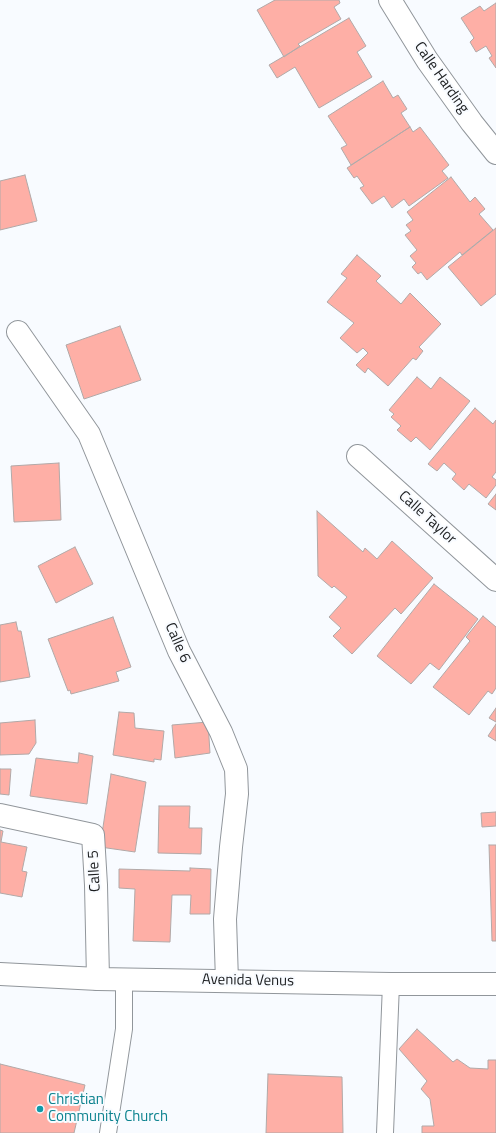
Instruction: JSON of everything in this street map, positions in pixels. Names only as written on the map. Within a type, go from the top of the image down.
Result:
[{"type":"street","name":"Calle Harding","points":[[390,0],[427,60],[472,123],[496,153]]},
{"type":"street","name":"Calle 6","points":[[18,332],[89,434],[179,651],[221,732],[236,769],[237,794],[225,919],[227,981]]},
{"type":"street","name":"Calle Taylor","points":[[358,456],[496,580]]},
{"type":"street","name":"Calle 5","points":[[0,815],[93,835],[96,885],[98,978]]},
{"type":"street","name":"Avenida Venus","points":[[0,974],[124,979],[392,984],[496,984]]},
{"type":"lane","points":[[108,1133],[124,1029],[124,979]]},
{"type":"lane","points":[[385,1133],[392,984]]},
{"type":"building","points":[[275,0],[339,0],[340,3],[334,7],[341,19],[298,44],[300,46],[284,57],[257,10]]},
{"type":"building","points":[[496,3],[496,68],[489,58],[492,56],[486,46],[476,52],[470,42],[474,38],[461,18],[480,6],[484,11]]},
{"type":"building","points":[[349,18],[366,46],[357,52],[372,77],[319,108],[295,67],[277,78],[269,65]]},
{"type":"building","points":[[383,81],[393,98],[398,95],[407,109],[401,113],[410,127],[351,165],[341,148],[347,145],[328,116]]},
{"type":"building","points":[[410,127],[413,132],[420,127],[449,165],[442,171],[448,178],[409,206],[404,199],[392,208],[384,196],[372,204],[360,188],[364,186],[357,176],[354,178],[347,168]]},
{"type":"building","points":[[25,175],[37,221],[0,230],[0,181]]},
{"type":"building","points":[[451,177],[470,202],[475,197],[485,209],[479,214],[493,230],[462,255],[460,252],[427,280],[421,272],[418,274],[412,267],[416,263],[410,256],[417,250],[405,235],[411,231],[406,225],[413,220],[407,212]]},
{"type":"building","points":[[496,228],[496,294],[481,306],[448,267]]},
{"type":"building","points":[[357,255],[381,276],[376,281],[401,304],[410,293],[441,324],[419,347],[423,351],[416,360],[413,358],[388,386],[368,368],[365,373],[356,365],[368,353],[363,348],[357,353],[340,338],[354,323],[327,302],[347,278],[341,274]]},
{"type":"building","points":[[120,326],[141,380],[84,399],[66,345]]},
{"type":"building","points":[[417,377],[431,389],[440,377],[470,401],[430,450],[416,437],[411,442],[397,430],[401,426],[391,417],[394,414],[389,410]]},
{"type":"building","points":[[475,408],[493,424],[496,420],[496,472],[492,477],[496,480],[496,485],[486,498],[469,484],[464,490],[452,479],[456,474],[444,463],[437,471],[428,464]]},
{"type":"building","points":[[59,463],[61,520],[14,522],[11,466]]},
{"type":"building","points":[[496,494],[496,510],[488,504]]},
{"type":"building","points":[[317,511],[363,552],[365,548],[377,559],[392,541],[433,578],[401,614],[395,608],[352,654],[333,636],[341,628],[329,617],[347,597],[334,586],[332,588],[318,576]]},
{"type":"building","points":[[75,547],[93,584],[56,603],[38,566]]},
{"type":"building","points":[[434,584],[478,619],[439,670],[430,663],[411,684],[377,656]]},
{"type":"building","points":[[483,616],[496,627],[496,688],[492,694],[488,691],[469,715],[433,687],[470,641],[466,637]]},
{"type":"building","points":[[113,617],[131,667],[116,672],[119,681],[71,694],[70,690],[68,691],[48,639]]},
{"type":"building","points":[[16,622],[18,631],[21,631],[30,677],[0,682],[0,625]]},
{"type":"building","points":[[496,708],[496,722],[489,718]]},
{"type":"building","points":[[119,712],[134,713],[135,728],[164,731],[161,760],[154,759],[154,762],[113,755]]},
{"type":"building","points":[[35,720],[36,743],[29,754],[0,755],[0,723]]},
{"type":"building","points":[[208,722],[210,753],[175,758],[172,725]]},
{"type":"building","points":[[496,724],[496,741],[488,736]]},
{"type":"building","points":[[79,753],[93,756],[87,804],[30,796],[36,758],[78,763]]},
{"type":"building","points":[[0,769],[11,769],[9,795],[0,794]]},
{"type":"building","points":[[111,774],[146,782],[135,852],[100,847]]},
{"type":"building","points":[[159,806],[190,806],[189,828],[202,828],[201,854],[158,853]]},
{"type":"building","points":[[496,812],[496,826],[482,827],[481,813]]},
{"type":"building","points":[[0,830],[3,831],[1,842],[27,847],[22,871],[27,872],[22,897],[0,893]]},
{"type":"building","points":[[489,845],[496,845],[496,941],[492,941]]},
{"type":"building","points":[[190,868],[211,869],[210,914],[190,914],[191,895],[172,895],[170,942],[133,941],[135,889],[119,888],[119,869],[190,871]]},
{"type":"building","points":[[417,1029],[453,1062],[457,1059],[470,1068],[488,1069],[488,1060],[496,1060],[496,1133],[422,1133],[422,1126],[434,1126],[430,1099],[421,1089],[427,1081],[399,1049]]},
{"type":"building","name":"Christian Community Church","points":[[0,1064],[85,1085],[74,1133],[0,1133]]},
{"type":"building","points":[[268,1074],[342,1077],[343,1133],[266,1133]]},
{"type":"place","name":"Christian Community Church","points":[[40,1109]]}]
